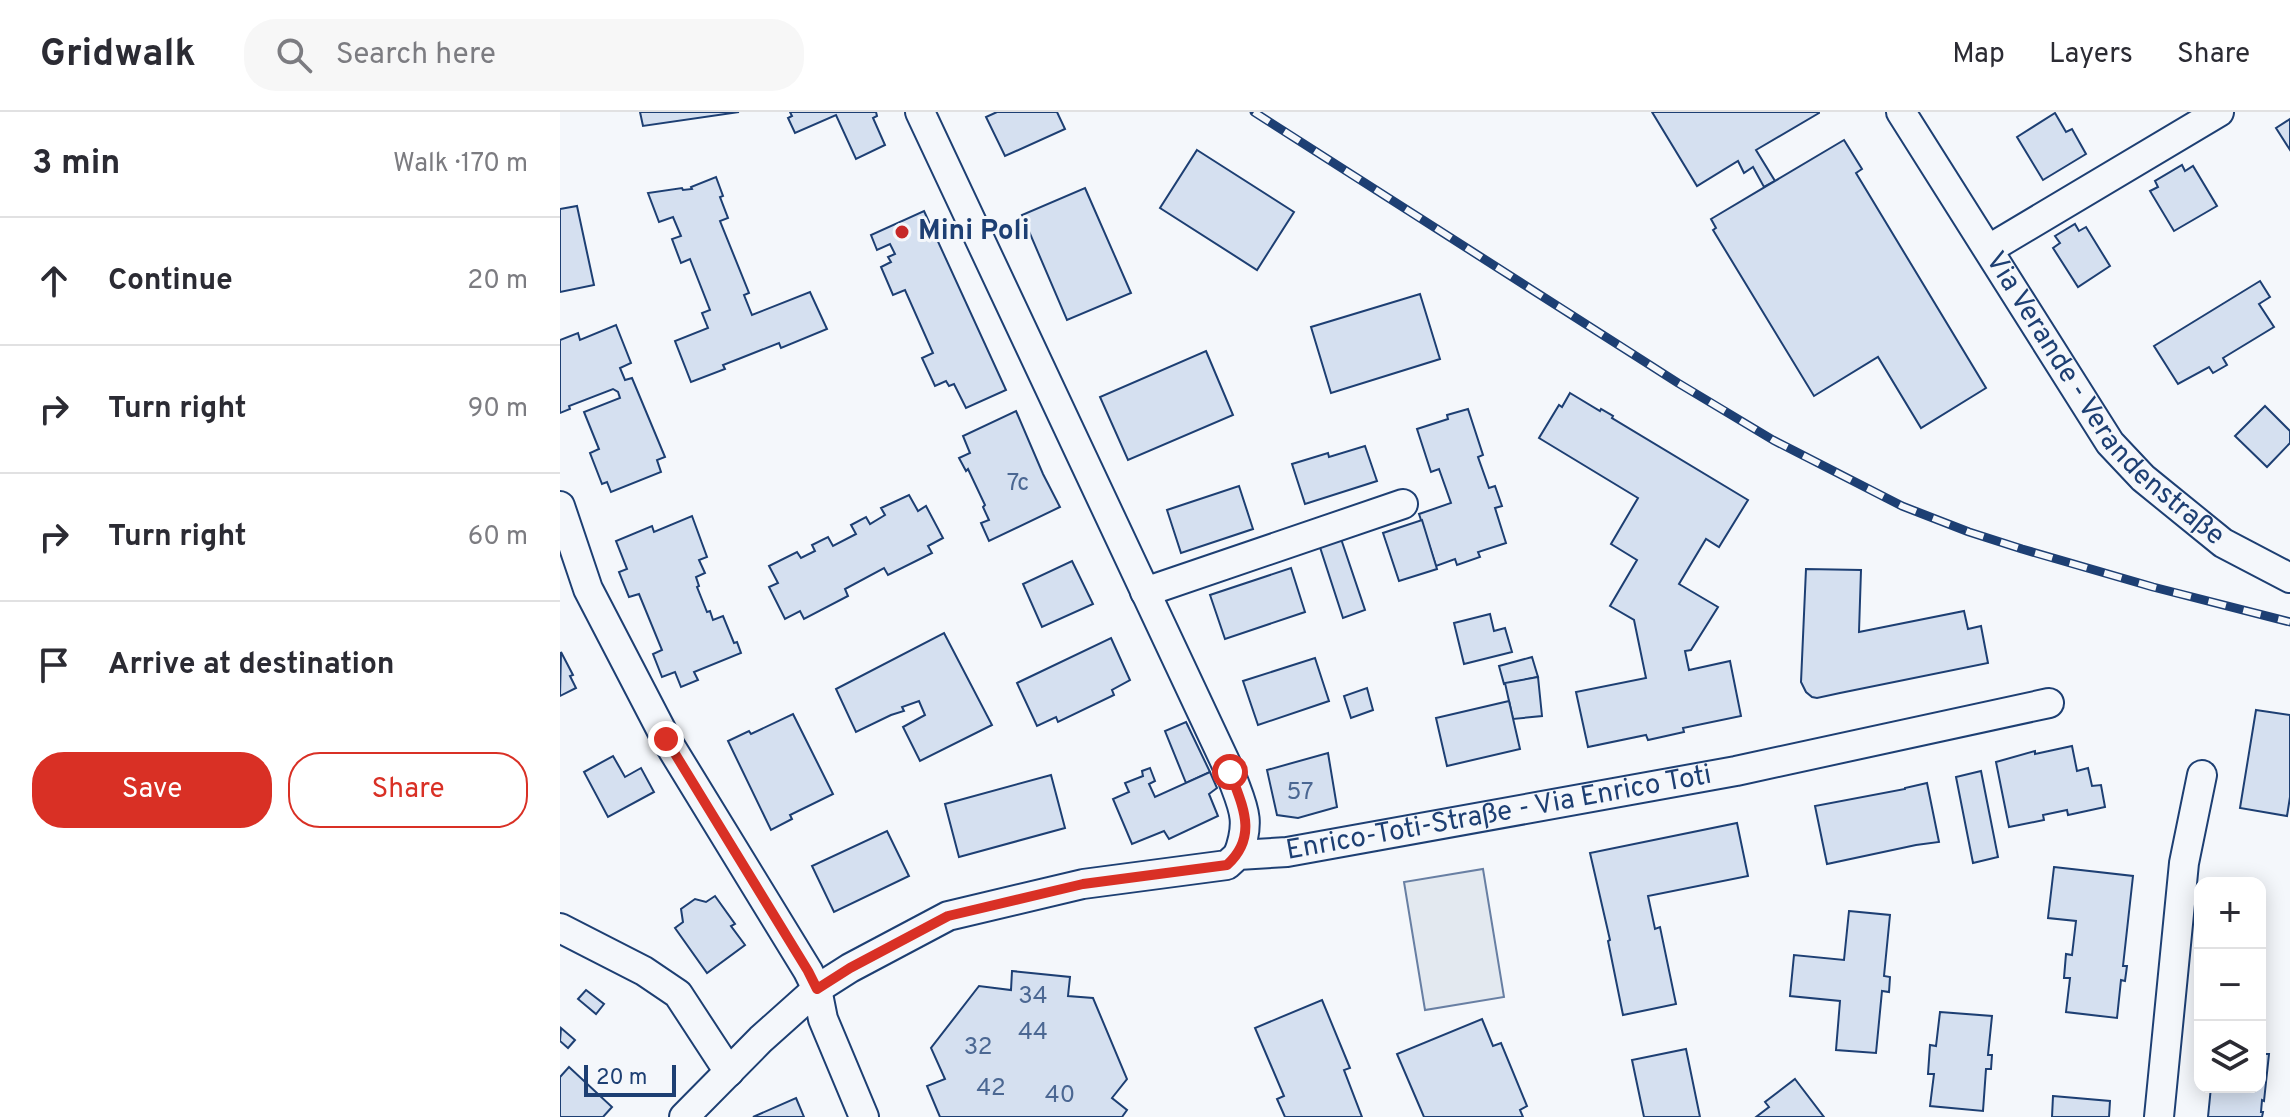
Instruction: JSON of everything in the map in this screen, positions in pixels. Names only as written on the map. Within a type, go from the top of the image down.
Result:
[{"type":"street","points":[[920,112],[1230,772],[1246,816],[1244,840],[1238,855]]},
{"type":"street","points":[[1901,112],[1989,249]]},
{"type":"street","name":"Via Verande - Verandenstraße","points":[[2219,112],[1989,249],[2110,443],[2143,478],[2223,543],[2290,578]]},
{"type":"street","points":[[1145,592],[1403,504]]},
{"type":"street","points":[[560,506],[588,589],[666,739],[817,989],[823,1019],[864,1117]]},
{"type":"street","name":"Enrico-Toti-Straße - Via Enrico Toti","points":[[684,1117],[761,1039],[817,989],[948,916],[1083,884],[1227,865],[1238,855],[1287,852],[1736,771],[2049,703]]},
{"type":"street","points":[[2159,1117],[2184,863],[2202,775]]},
{"type":"street","points":[[560,928],[644,971],[678,994],[729,1072]]},
{"type":"shaded area","points":[[1483,869],[1504,997],[1425,1010],[1404,882]]},
{"type":"building","points":[[640,112],[739,112],[643,126]]},
{"type":"building","points":[[790,112],[876,112],[877,116],[873,118],[885,145],[856,159],[836,115],[795,133],[788,118],[792,116]]},
{"type":"building","points":[[997,112],[1057,112],[1065,129],[1005,156],[986,117]]},
{"type":"building","points":[[1652,112],[1819,113],[1756,150],[1775,181],[1764,187],[1753,167],[1744,173],[1738,161],[1697,186]]},
{"type":"building","points":[[2055,113],[2066,132],[2072,129],[2086,154],[2043,180],[2017,137]]},
{"type":"building","points":[[2290,119],[2290,150],[2276,128]]},
{"type":"building","points":[[1844,140],[1862,169],[1856,173],[1986,388],[1921,428],[1878,357],[1814,396],[1713,230],[1716,228],[1711,219]]},
{"type":"building","points":[[1197,150],[1294,212],[1257,270],[1160,208]]},
{"type":"building","points":[[2182,165],[2185,171],[2193,166],[2217,206],[2174,231],[2150,191],[2158,187],[2155,181]]},
{"type":"building","points":[[716,177],[728,218],[720,221],[749,293],[744,295],[752,315],[810,292],[827,329],[781,348],[779,343],[723,365],[725,369],[691,382],[675,341],[708,328],[702,313],[710,310],[690,259],[681,263],[672,239],[681,236],[673,217],[659,222],[648,193],[692,189]]},
{"type":"building","points":[[1085,188],[1131,293],[1067,320],[1022,215]]},
{"type":"building","points":[[577,206],[594,285],[560,292],[560,209]]},
{"type":"building","points":[[924,211],[1006,390],[966,408],[954,384],[949,386],[946,381],[935,386],[922,358],[933,353],[905,290],[893,295],[881,267],[891,262],[888,257],[895,254],[890,244],[877,250],[871,235]]},
{"type":"building","points":[[2075,224],[2079,231],[2086,227],[2110,266],[2078,287],[2053,248],[2060,243],[2055,236]]},
{"type":"building","points":[[2260,281],[2270,297],[2259,304],[2274,327],[2223,358],[2227,365],[2213,373],[2209,367],[2178,384],[2154,346]]},
{"type":"building","points":[[1420,294],[1440,359],[1331,393],[1311,327]]},
{"type":"building","points":[[616,325],[631,363],[620,368],[625,380],[632,378],[665,457],[657,460],[661,472],[611,492],[607,482],[602,484],[590,453],[599,449],[584,412],[620,398],[618,392],[613,389],[569,406],[570,409],[560,413],[560,340],[578,333],[580,340]]},
{"type":"building","points":[[1206,351],[1233,415],[1128,460],[1100,397]]},
{"type":"building","points":[[1570,393],[1613,416],[1748,500],[1719,547],[1706,539],[1679,584],[1718,607],[1691,650],[1685,651],[1689,670],[1730,661],[1741,716],[1683,728],[1684,732],[1648,740],[1646,735],[1588,747],[1576,692],[1646,678],[1634,620],[1610,606],[1637,560],[1611,544],[1638,498],[1539,438]]},
{"type":"building","points":[[2265,406],[2290,431],[2290,443],[2267,467],[2235,436]]},
{"type":"building","points":[[1468,409],[1483,455],[1478,457],[1489,488],[1495,486],[1502,506],[1495,508],[1506,543],[1478,552],[1480,557],[1457,565],[1455,559],[1436,566],[1419,514],[1451,503],[1439,469],[1431,472],[1417,429]]},
{"type":"building","points":[[1016,411],[1060,507],[989,541],[981,523],[989,520],[983,507],[985,505],[968,469],[966,471],[959,458],[970,453],[963,436]]},
{"type":"building","points":[[1365,446],[1377,481],[1305,504],[1292,464]]},
{"type":"building","points":[[1239,486],[1253,529],[1181,553],[1167,510]]},
{"type":"building","points":[[909,495],[918,511],[926,506],[943,538],[928,546],[932,553],[888,575],[884,568],[845,589],[848,596],[804,619],[800,611],[785,619],[769,587],[778,583],[769,566],[797,552],[801,558],[815,551],[812,545],[828,537],[833,546],[856,534],[851,525],[866,517],[870,524],[885,515],[881,508]]},
{"type":"building","points":[[692,516],[707,557],[699,560],[705,573],[696,577],[697,587],[713,620],[723,616],[741,653],[694,672],[698,680],[681,687],[675,672],[662,677],[653,654],[662,650],[639,594],[629,597],[619,572],[627,569],[616,541],[652,526],[654,532]]},
{"type":"building","points":[[1422,520],[1437,569],[1399,581],[1383,533]]},
{"type":"building","points":[[1338,530],[1365,610],[1343,618],[1317,538]]},
{"type":"building","points":[[1072,561],[1093,604],[1042,627],[1023,584]]},
{"type":"building","points":[[1291,568],[1305,612],[1225,639],[1210,595]]},
{"type":"building","points":[[1806,569],[1861,570],[1859,632],[1964,611],[1968,629],[1981,626],[1988,663],[1812,697],[1801,682]]},
{"type":"building","points":[[1490,614],[1494,631],[1505,628],[1512,652],[1464,664],[1454,623]]},
{"type":"building","points":[[944,633],[992,725],[920,761],[903,727],[925,715],[919,701],[856,732],[836,689]]},
{"type":"building","points":[[1111,638],[1130,680],[1112,690],[1114,695],[1058,722],[1056,717],[1037,726],[1017,683]]},
{"type":"building","points":[[561,652],[576,688],[560,696]]},
{"type":"building","points":[[1532,657],[1538,677],[1504,684],[1499,666]]},
{"type":"building","points":[[1315,658],[1329,701],[1258,725],[1243,681]]},
{"type":"building","points":[[1538,677],[1542,716],[1513,719],[1505,683]]},
{"type":"building","points":[[1367,688],[1373,710],[1351,718],[1344,696]]},
{"type":"building","points":[[1509,701],[1520,749],[1447,766],[1436,718]]},
{"type":"building","points":[[2256,710],[2290,715],[2290,797],[2287,816],[2240,808]]},
{"type":"building","points":[[793,714],[833,794],[790,815],[792,819],[771,830],[728,741]]},
{"type":"building","points":[[1186,722],[1210,772],[1186,783],[1165,731]]},
{"type":"building","points":[[2072,746],[2077,771],[2088,768],[2092,786],[2101,785],[2105,807],[2068,815],[2067,810],[2043,815],[2044,820],[2009,827],[1996,762],[2035,751],[2035,754]]},
{"type":"building","points":[[1328,753],[1337,807],[1298,818],[1277,815],[1267,770]]},
{"type":"building","points":[[613,756],[625,777],[641,768],[654,792],[608,817],[584,772]]},
{"type":"building","points":[[1150,768],[1155,781],[1149,784],[1155,797],[1210,772],[1217,788],[1209,794],[1218,816],[1169,839],[1164,831],[1132,844],[1113,799],[1129,792],[1125,783],[1143,776],[1142,771]]},
{"type":"building","points":[[1981,771],[1998,857],[1973,863],[1956,777]]},
{"type":"building","points":[[1051,775],[1065,828],[959,857],[945,804]]},
{"type":"building","points":[[1927,783],[1939,842],[1827,864],[1815,806]]},
{"type":"building","points":[[1737,823],[1748,876],[1648,896],[1655,929],[1660,927],[1676,1004],[1623,1015],[1590,853]]},
{"type":"building","points":[[887,831],[909,876],[834,912],[812,866]]},
{"type":"building","points":[[2054,867],[2133,876],[2123,966],[2127,966],[2125,981],[2121,980],[2117,1018],[2066,1012],[2070,978],[2064,978],[2066,954],[2072,955],[2076,921],[2048,918]]},
{"type":"building","points":[[715,896],[735,924],[731,926],[745,945],[707,973],[675,928],[683,922],[681,909],[695,899],[706,902]]},
{"type":"building","points":[[1849,911],[1890,915],[1884,976],[1890,977],[1889,992],[1882,991],[1876,1053],[1836,1050],[1840,1001],[1790,996],[1794,955],[1844,960]]},
{"type":"building","points":[[1012,971],[1070,977],[1068,996],[1093,998],[1127,1079],[1112,1098],[1127,1110],[1122,1117],[940,1117],[927,1086],[945,1079],[931,1048],[979,986],[1011,990]]},
{"type":"building","points":[[586,990],[604,1004],[596,1014],[578,999]]},
{"type":"building","points":[[1322,1000],[1350,1068],[1344,1070],[1362,1117],[1285,1117],[1277,1099],[1284,1096],[1255,1028]]},
{"type":"building","points":[[1940,1012],[1992,1016],[1988,1055],[1992,1055],[1991,1069],[1986,1069],[1983,1111],[1930,1106],[1934,1074],[1928,1074],[1930,1045],[1936,1046]]},
{"type":"building","points":[[1482,1019],[1493,1046],[1501,1043],[1527,1106],[1520,1110],[1523,1117],[1424,1117],[1397,1054]]},
{"type":"building","points":[[561,1028],[575,1040],[568,1048],[560,1041]]},
{"type":"building","points":[[1686,1049],[1700,1117],[1644,1117],[1632,1060]]},
{"type":"building","points":[[2266,1054],[2269,1054],[2266,1082]]},
{"type":"building","points":[[569,1067],[612,1107],[603,1117],[560,1117],[560,1077]]},
{"type":"building","points":[[1795,1079],[1824,1117],[1756,1117],[1769,1107],[1765,1102]]},
{"type":"building","points":[[2210,1093],[2265,1093],[2262,1117],[2208,1117]]},
{"type":"building","points":[[2053,1096],[2110,1101],[2109,1117],[2052,1117]]},
{"type":"building","points":[[796,1098],[804,1117],[753,1117]]},
{"type":"railway","points":[[1254,112],[1678,383],[1773,440],[1902,506],[2022,549],[2290,622]]},
{"type":"place","name":"Mini Poli","points":[[902,232]]},
{"type":"route","points":[[666,739],[817,989],[948,916],[1083,884],[1227,865],[1238,855],[1244,840],[1246,816],[1230,772]]}]
